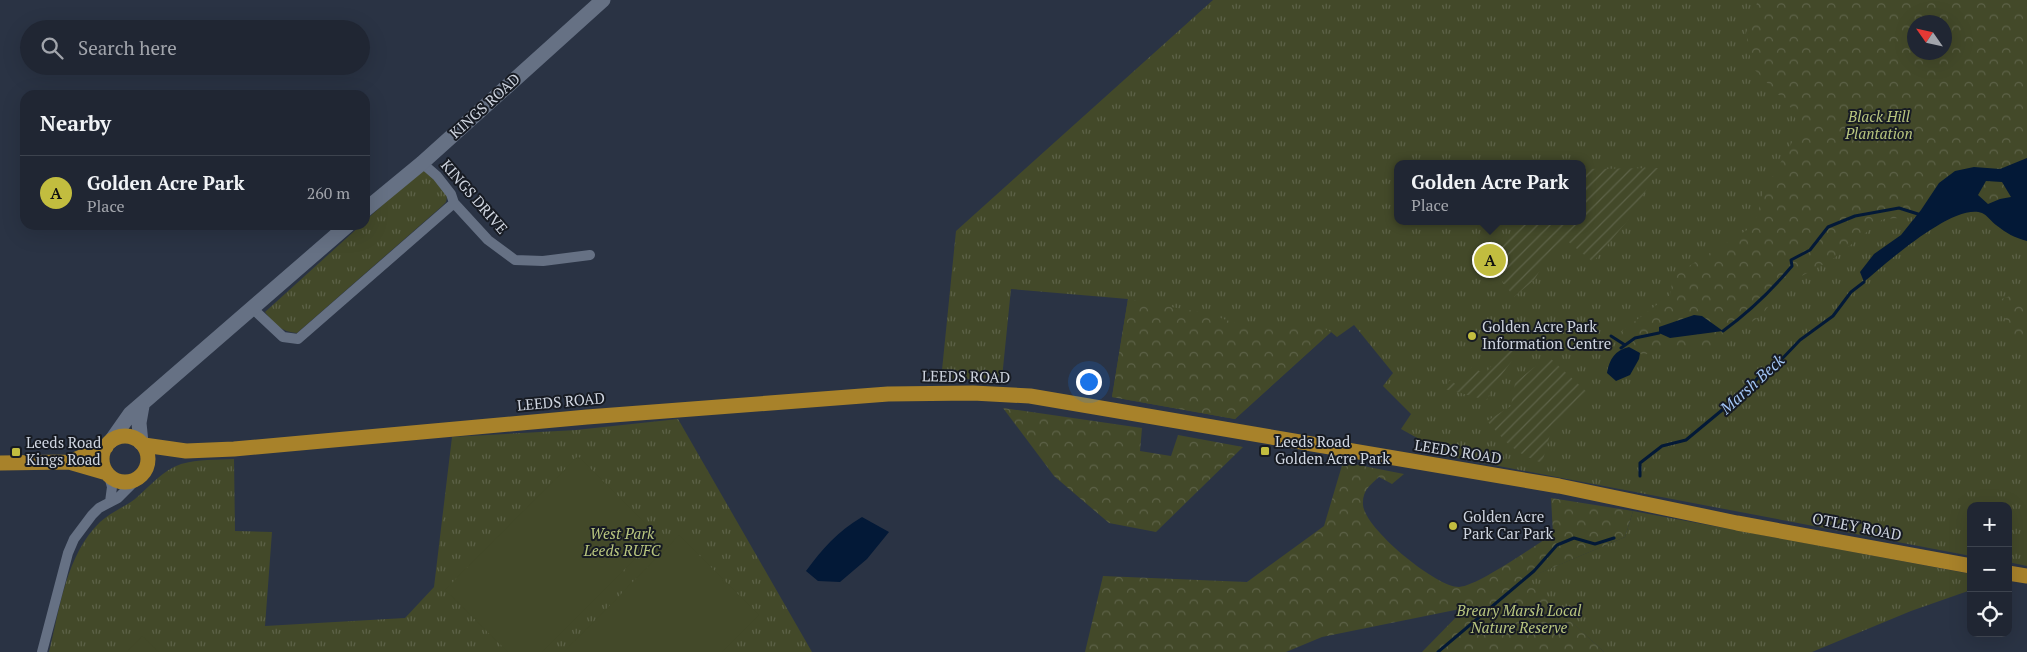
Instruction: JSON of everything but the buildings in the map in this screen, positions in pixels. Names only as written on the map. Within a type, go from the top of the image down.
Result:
[{"type":"highway","name":"LEEDS ROAD","points":[[143,444],[186,452],[567,419],[888,394],[973,393],[1030,396],[1128,412],[1558,486],[1737,523]]},
{"type":"highway","points":[[0,463],[68,462],[123,482],[142,476],[148,466],[148,458],[143,444],[136,439],[123,436],[68,462]]},
{"type":"highway","points":[[108,444],[102,460],[108,475]]},
{"type":"highway","name":"LEEDS ROAD","points":[[148,466],[186,452]]},
{"type":"highway","name":"OTLEY ROAD","points":[[1737,523],[1967,565]]},
{"type":"highway","points":[[2012,574],[2027,576]]},
{"type":"street","name":"KINGS ROAD","points":[[370,206],[422,163],[603,0]]},
{"type":"street","name":"KINGS DRIVE","points":[[422,163],[437,176],[451,194],[454,202],[488,240],[515,260],[543,261],[590,255]]},
{"type":"street","points":[[252,308],[283,337],[298,339],[454,202]]},
{"type":"street","points":[[108,444],[130,414],[142,406],[342,230]]},
{"type":"street","points":[[142,406],[139,423],[143,444]]},
{"type":"street","points":[[108,475],[112,487],[110,502]]},
{"type":"street","points":[[42,652],[68,554],[74,539],[92,515],[118,498],[137,479]]},
{"type":"green space","points":[[1213,0],[2027,0],[2027,566],[2012,563],[2012,502],[1967,502],[1967,555],[1425,452],[1428,444],[1401,429],[1411,414],[1383,386],[1393,373],[1354,325],[1337,337],[1331,332],[1235,419],[1112,397],[1128,299],[1011,289],[1002,378],[941,380],[956,231]]},
{"type":"green space","name":"Black Hill Plantation","points":[[1755,0],[2027,0],[2027,158],[2002,167],[1974,167],[1921,210],[1916,217],[1883,219],[1833,259],[1783,286],[1762,315],[1714,347],[1658,348],[1643,356],[1619,333],[1670,295],[1673,276],[1755,225],[1762,195],[1799,130],[1793,110],[1752,67],[1746,33],[1757,3]]},
{"type":"green space","points":[[1658,168],[1633,214],[1593,262],[1565,239],[1544,259],[1542,267],[1534,280],[1514,297],[1488,262],[1511,235],[1515,225],[1586,225],[1586,169]]},
{"type":"green space","points":[[421,170],[429,173],[436,180],[447,196],[446,202],[441,207],[297,333],[282,329],[275,324],[265,312],[355,230],[370,230],[370,216]]},
{"type":"green space","points":[[1986,181],[2002,182],[2012,197],[1988,204],[1978,195]]},
{"type":"green space","points":[[2027,290],[2027,362],[1996,301]]},
{"type":"green space","points":[[1128,299],[1210,314],[1240,325],[1281,329],[1318,326],[1331,332],[1235,419],[1112,397]]},
{"type":"green space","points":[[1515,346],[1522,347],[1492,388],[1487,400],[1443,389],[1450,380],[1458,386],[1472,367],[1485,374],[1504,350],[1509,351]]},
{"type":"green space","points":[[1550,358],[1589,394],[1568,411],[1551,431],[1542,463],[1517,451],[1487,421],[1511,406],[1515,383],[1533,368]]},
{"type":"green space","points":[[1003,408],[1142,428],[1140,451],[1171,456],[1178,435],[1243,447],[1156,532],[1109,523],[1054,476]]},
{"type":"green space","name":"West Park Leeds RUFC","points":[[678,419],[812,652],[49,652],[66,583],[79,550],[88,535],[100,522],[135,499],[162,475],[181,464],[201,460],[234,459],[235,531],[272,532],[265,626],[405,618],[434,587],[452,437],[576,430]]},
{"type":"green space","points":[[578,456],[658,536],[542,652],[508,652],[445,590]]},
{"type":"green space","name":"Breary Marsh Local Nature Reserve","points":[[1343,462],[1404,474],[1392,484],[1379,477],[1370,486],[1365,492],[1363,500],[1367,515],[1376,528],[1403,555],[1435,578],[1459,587],[1468,585],[1492,573],[1553,534],[1551,498],[1633,511],[1625,537],[1526,579],[1604,652],[1422,652],[1465,608],[1322,637],[1286,652],[1085,652],[1103,576],[1247,582],[1324,526]]},
{"type":"green space","points":[[1633,511],[1967,573],[1967,591],[1911,611],[1812,652],[1604,652],[1525,579],[1625,537]]},
{"type":"green space","points":[[679,535],[759,615],[722,652],[564,652]]},
{"type":"green space","points":[[142,636],[159,652],[127,652]]},
{"type":"water","points":[[2027,158],[2027,241],[2007,233],[1986,215],[1970,212],[1938,225],[1903,249],[1864,282],[1860,272],[1874,254],[1901,235],[1939,183],[1955,171],[1974,167],[2000,169]],"holes":[[[1986,181],[2002,182],[2011,197],[1988,204],[1978,195]]]},
{"type":"water","points":[[1694,315],[1702,316],[1723,331],[1670,338],[1659,333],[1659,327]]},
{"type":"water","points":[[1629,347],[1640,353],[1639,359],[1630,375],[1616,381],[1607,373],[1609,364],[1616,353]]},
{"type":"water","points":[[862,517],[889,532],[867,559],[840,582],[818,581],[806,571],[831,541],[845,528]]},
{"type":"waterway","points":[[1723,331],[1768,293],[1792,266],[1791,260],[1810,250],[1828,227],[1855,216],[1899,208],[1918,214]]},
{"type":"waterway","name":"Marsh Beck","points":[[1640,476],[1640,463],[1662,446],[1686,440],[1733,401],[1745,394],[1760,375],[1779,362],[1800,340],[1833,316],[1851,292],[1864,282]]},
{"type":"waterway","points":[[1621,348],[1635,338],[1659,333]]},
{"type":"waterway","points":[[1611,336],[1625,345]]},
{"type":"waterway","name":"Marsh Beck","points":[[1438,652],[1534,571],[1557,545],[1574,538],[1595,544],[1614,538]]},
{"type":"place","name":"Golden Acre Park","points":[[1490,260]]},
{"type":"place","name":"Golden Acre Park Information Centre","points":[[1472,336]]},
{"type":"place","name":"Leeds Road Golden Acre Park","points":[[1265,451]]},
{"type":"place","name":"Leeds Road Kings Road","points":[[16,452]]},
{"type":"place","name":"Golden Acre Park Car Park","points":[[1453,526]]}]
